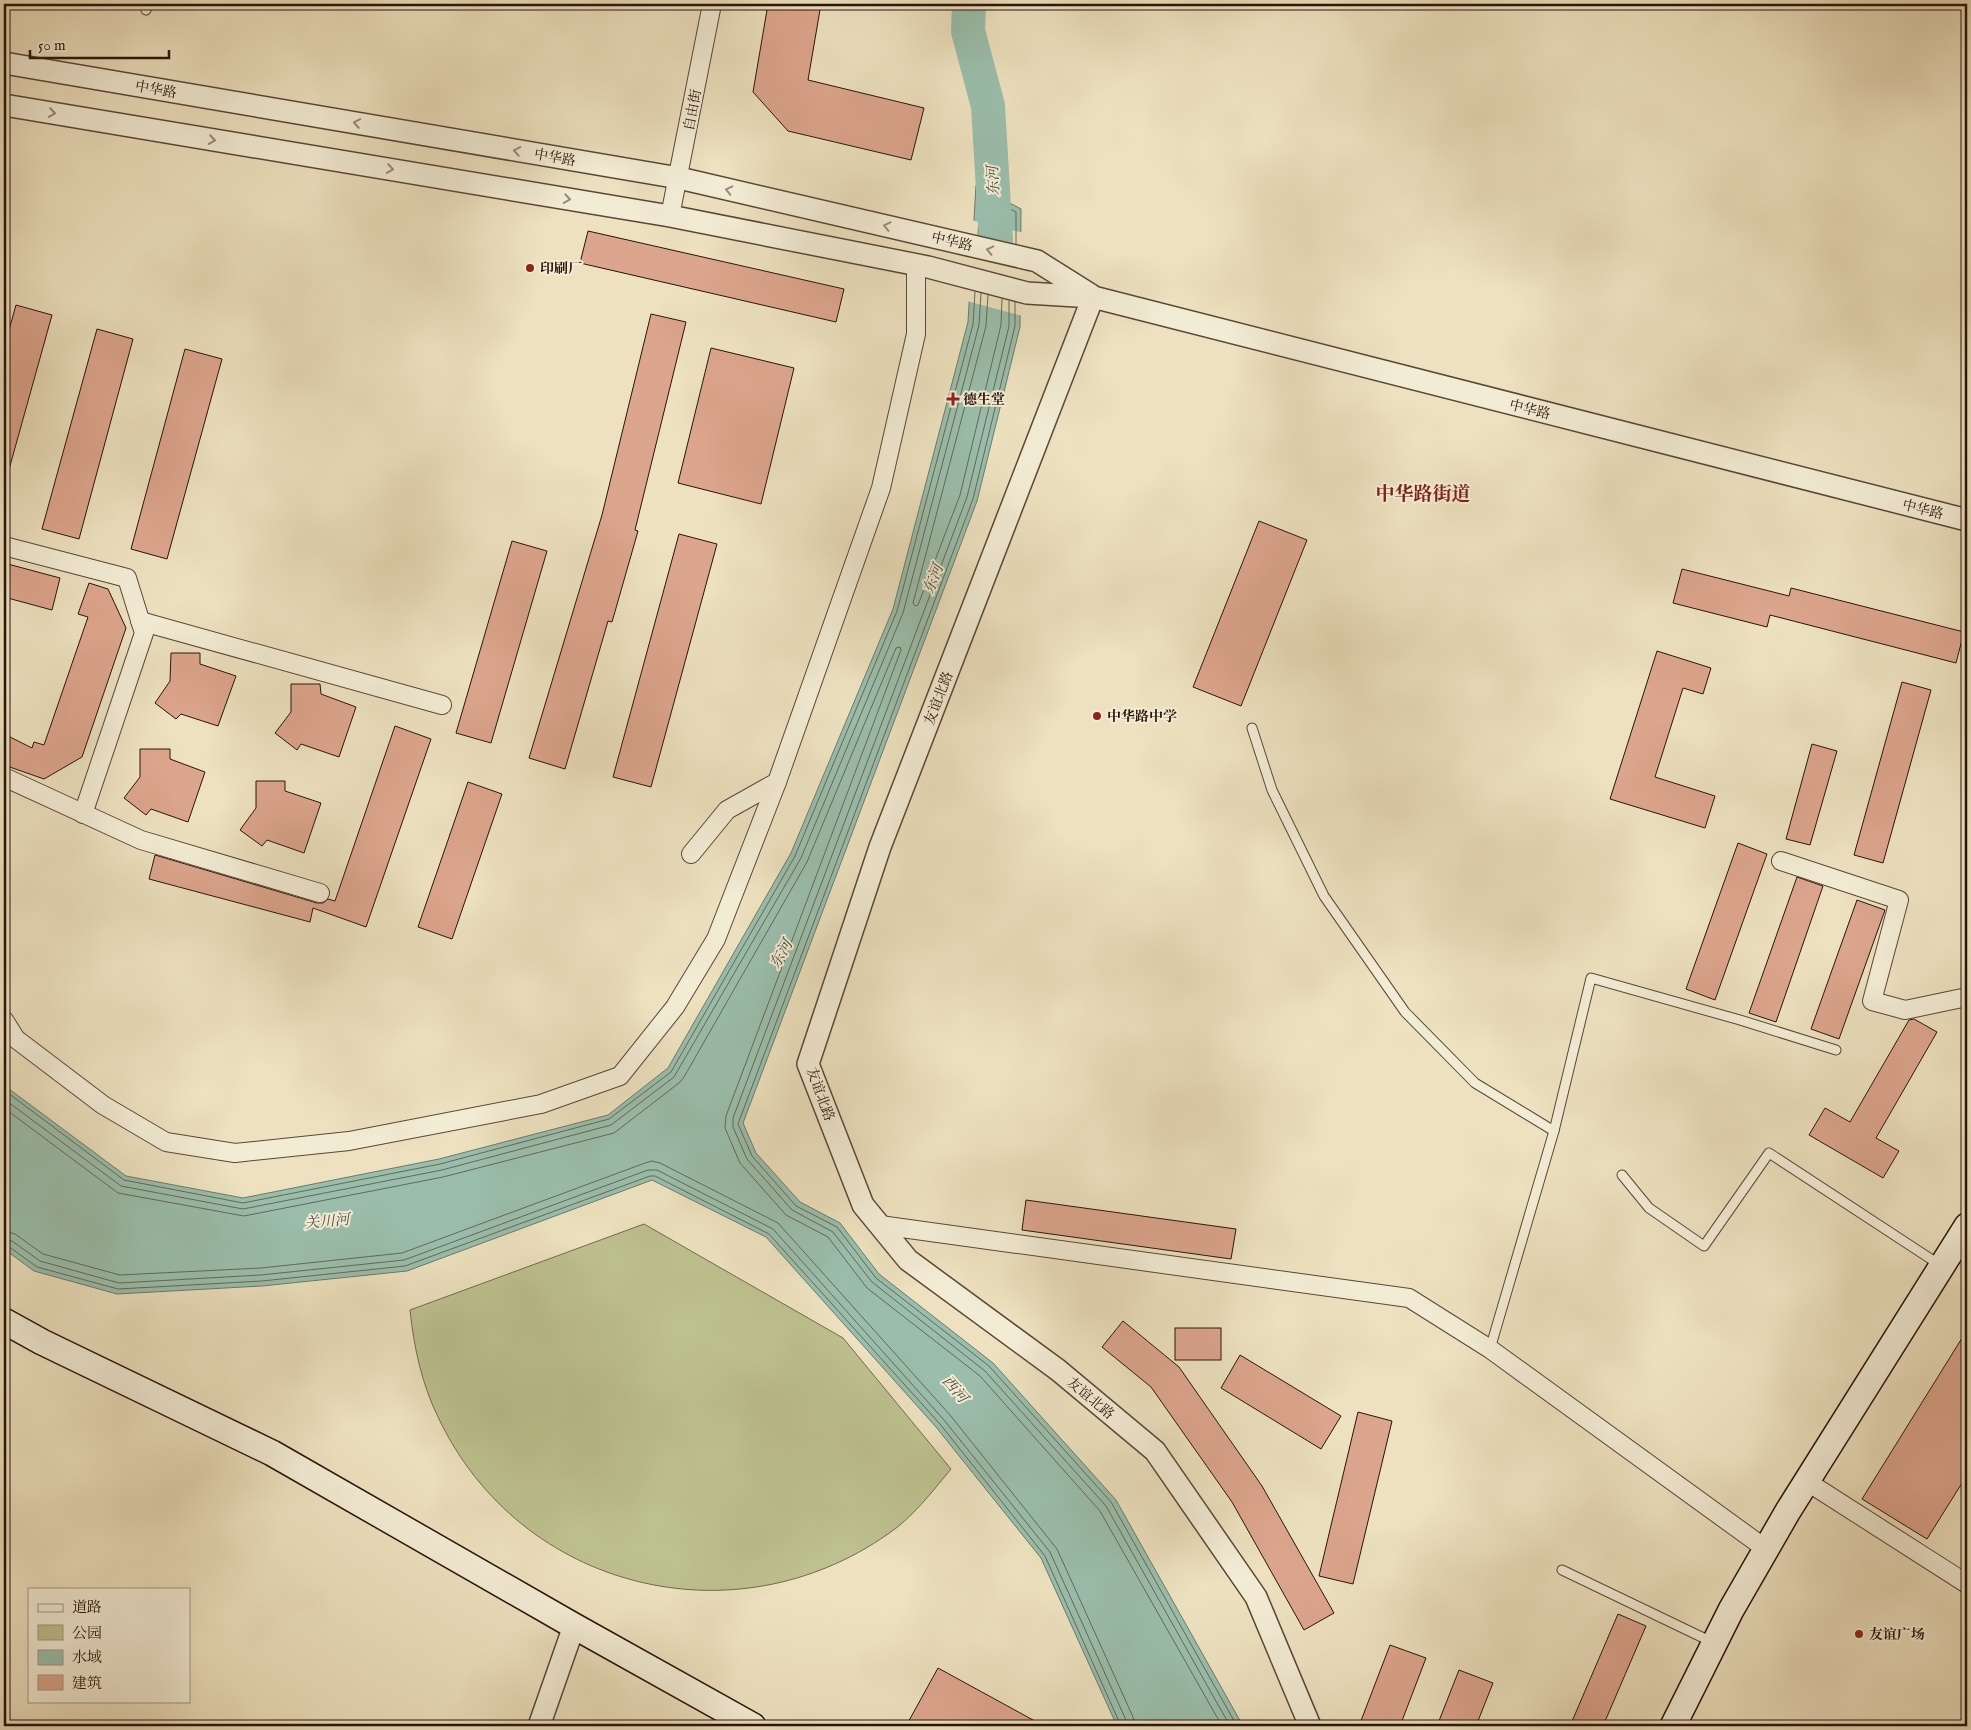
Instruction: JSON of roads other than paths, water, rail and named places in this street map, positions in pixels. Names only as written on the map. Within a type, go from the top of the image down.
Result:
[{"type":"main road","points":[[1673,1726],[1731,1610],[1766,1549],[1806,1481],[1967,1226]]},
{"type":"main road","points":[[4,1321],[42,1342],[272,1453],[753,1726]]},
{"type":"street","name":"自由街","points":[[670,216],[712,4]]},
{"type":"street","name":"中华路","points":[[4,63],[679,178],[1037,261],[1093,297]]},
{"type":"street","name":"中华路","points":[[4,105],[670,216],[922,266],[1027,292],[1093,297],[1967,520]]},
{"type":"street","points":[[4,1020],[16,1039],[96,1099],[166,1142],[235,1153],[349,1141],[540,1104],[620,1076],[675,1008],[716,939],[777,782],[881,488],[916,334],[922,266]]},
{"type":"street","name":"友谊北路","points":[[1093,297],[880,847],[808,1064],[864,1205],[908,1260],[1058,1370],[1154,1451],[1256,1597],[1310,1726]]},
{"type":"street","points":[[4,546],[126,578],[144,633],[83,814]]},
{"type":"street","points":[[140,620],[442,705]]},
{"type":"street","points":[[4,777],[141,840],[320,892]]},
{"type":"street","points":[[691,854],[727,810],[777,782]]},
{"type":"street","points":[[1781,861],[1899,900],[1872,1001],[1905,1010],[1967,998]]},
{"type":"street","points":[[880,1225],[1409,1298],[1490,1349],[1766,1549]]},
{"type":"street","points":[[1806,1481],[1967,1584]]},
{"type":"street","points":[[539,1726],[574,1626]]},
{"type":"lane","points":[[1252,728],[1272,790],[1324,896],[1405,1012],[1475,1083],[1554,1131]]},
{"type":"lane","points":[[1490,1349],[1554,1131],[1591,978],[1740,1020],[1836,1050]]},
{"type":"lane","points":[[1622,1175],[1649,1208],[1704,1246],[1769,1153],[1942,1266]]},
{"type":"lane","points":[[1562,1570],[1714,1643]]},
{"type":"water","points":[[976,185],[1021,209],[1020,327],[977,501],[743,1123],[756,1153],[800,1202],[840,1223],[879,1274],[993,1363],[1116,1500],[1243,1726],[1117,1726],[1041,1558],[936,1427],[766,1237],[652,1180],[407,1271],[262,1286],[117,1294],[34,1271],[4,1249],[4,1083],[9,1089],[126,1176],[243,1198],[439,1159],[608,1115],[668,1068],[791,853],[893,609],[968,322]]},
{"type":"waterway","name":"东河","points":[[969,4],[968,31],[988,106],[996,240]]},
{"type":"place","name":"印刷厂","points":[[530,268]]},
{"type":"place","name":"德生堂","points":[[953,399]]},
{"type":"place","name":"中华路中学","points":[[1097,716]]},
{"type":"place","name":"友谊广场","points":[[1859,1634]]},
{"type":"district","name":"中华路街道","points":[[1423,493]]},
{"type":"water label","name":"关川河","points":[[327,1221]]},
{"type":"water label","name":"西河","points":[[955,1389]]}]
